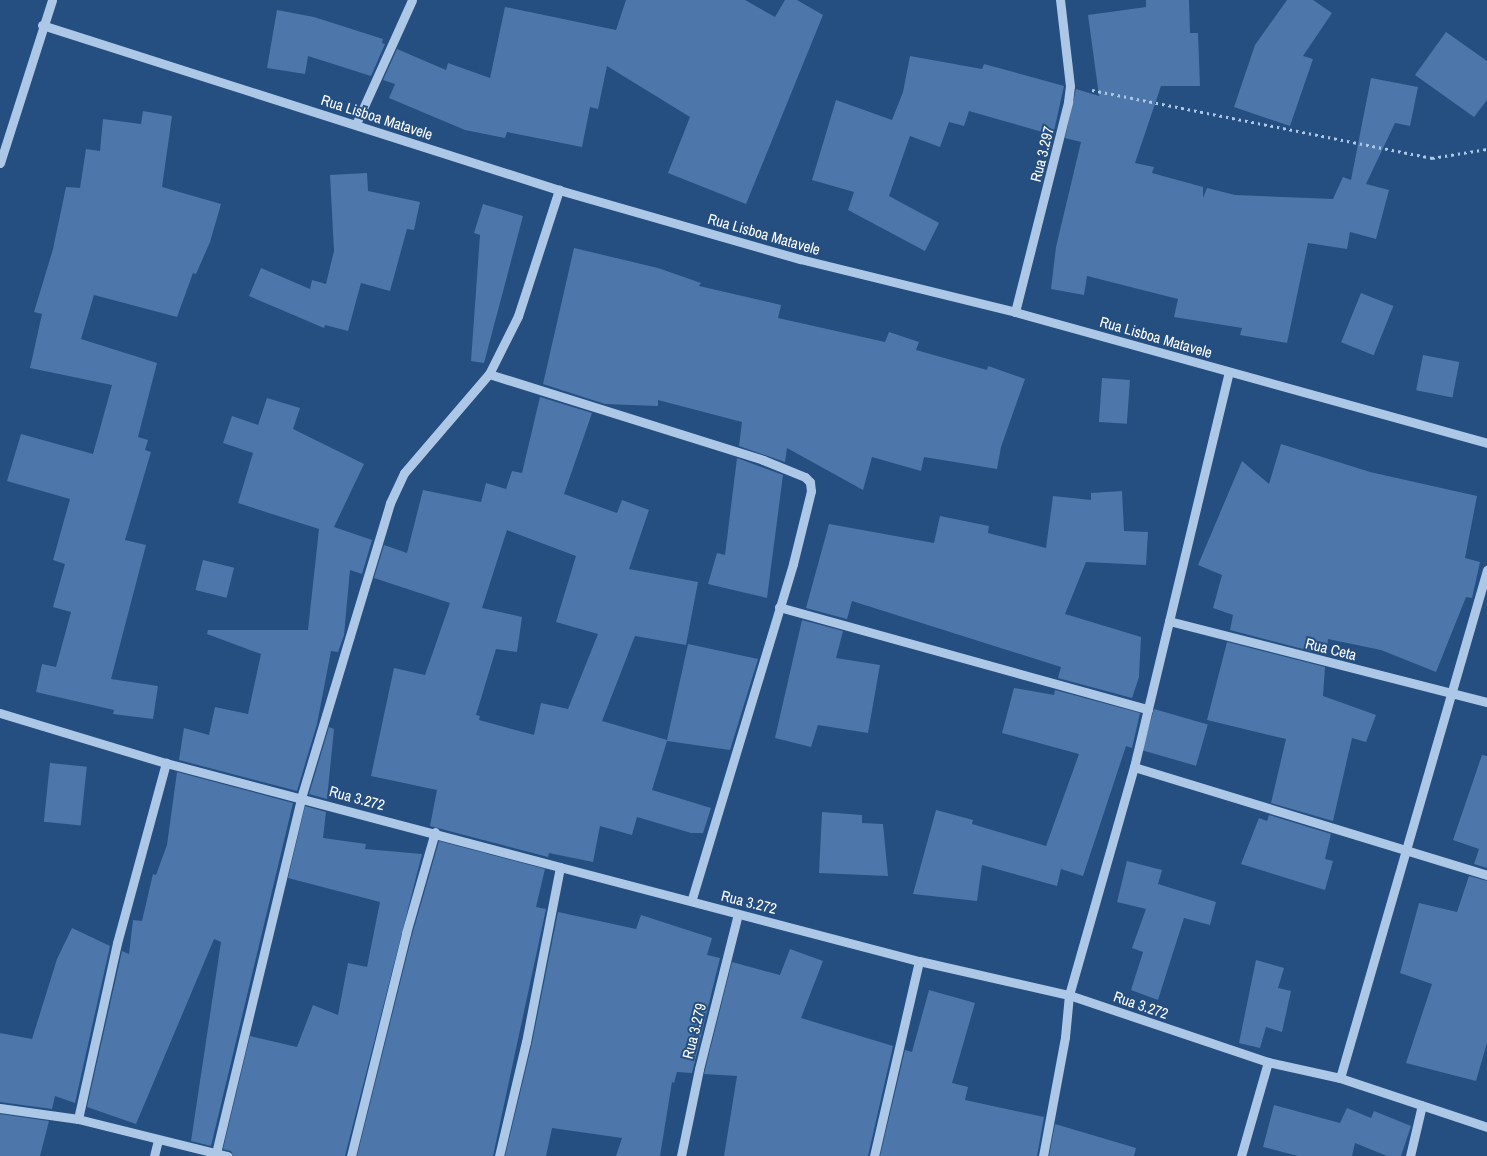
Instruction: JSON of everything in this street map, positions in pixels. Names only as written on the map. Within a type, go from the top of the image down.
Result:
[{"type":"street","points":[[0,163],[42,26],[52,0]]},
{"type":"street","points":[[356,124],[412,0]]},
{"type":"street","name":"Rua 3.297","points":[[1015,312],[1065,117],[1070,86],[1060,0]]},
{"type":"street","name":"Rua Lisboa Matavele","points":[[42,26],[356,124],[559,190],[800,259],[1015,312],[1487,443]]},
{"type":"street","points":[[216,1153],[301,798],[390,504],[404,473],[490,374],[518,316],[559,190]]},
{"type":"street","points":[[1042,1156],[1065,1037],[1069,995],[1134,767],[1229,372]]},
{"type":"street","points":[[490,374],[646,421],[805,477],[811,491],[779,607],[691,901]]},
{"type":"street","points":[[1340,1078],[1404,850],[1487,570]]},
{"type":"street","points":[[779,607],[1148,709]]},
{"type":"street","name":"Rua Ceta","points":[[1169,620],[1487,702]]},
{"type":"street","name":"Rua 3.272","points":[[0,713],[166,763],[435,832],[560,868],[919,962],[1069,995],[1268,1062],[1340,1078],[1487,1127]]},
{"type":"street","points":[[78,1119],[117,943],[166,763]]},
{"type":"street","points":[[1134,767],[1487,875]]},
{"type":"street","points":[[352,1156],[406,933],[435,832]]},
{"type":"street","points":[[499,1156],[526,1042],[560,868]]},
{"type":"street","name":"Rua 3.279","points":[[682,1156],[699,1069],[738,914]]},
{"type":"street","points":[[874,1156],[919,962]]},
{"type":"street","points":[[1241,1156],[1268,1062]]},
{"type":"street","points":[[1410,1156],[1422,1105]]},
{"type":"street","points":[[0,1108],[78,1119],[227,1156]]},
{"type":"street","points":[[154,1156],[158,1140]]},
{"type":"path","points":[[1070,86],[1432,158],[1487,149]]},
{"type":"building","points":[[626,0],[745,0],[775,17],[785,0],[797,0],[823,15],[746,204],[668,173],[690,117],[607,66],[598,109],[590,107],[582,147],[507,132],[505,138],[465,130],[389,98],[395,84],[383,80],[397,49],[446,70],[448,63],[490,78],[505,7],[616,30]]},
{"type":"building","points":[[1146,0],[1189,0],[1190,33],[1198,33],[1200,86],[1161,86],[1135,163],[1154,167],[1152,173],[1203,187],[1203,198],[1207,188],[1235,195],[1333,199],[1343,177],[1351,180],[1371,78],[1418,87],[1410,126],[1395,123],[1366,184],[1389,190],[1376,239],[1350,232],[1347,249],[1308,243],[1287,343],[1240,335],[1242,328],[1174,317],[1178,299],[1087,276],[1084,295],[1051,289],[1056,247],[1081,142],[1065,138],[1076,89],[1099,96],[1088,15],[1146,7]]},
{"type":"building","points":[[1287,0],[1313,0],[1332,13],[1303,56],[1313,59],[1290,126],[1234,107],[1255,45]]},
{"type":"building","points":[[277,10],[314,17],[383,39],[382,43],[385,44],[371,76],[308,56],[305,74],[267,68]]},
{"type":"building","points":[[1446,32],[1487,61],[1487,100],[1474,117],[1415,75]]},
{"type":"building","points":[[910,56],[982,69],[984,64],[1064,86],[1053,135],[969,111],[964,126],[949,122],[940,147],[910,136],[889,196],[939,223],[925,251],[848,210],[854,192],[812,180],[836,100],[892,120],[903,92]]},
{"type":"building","points":[[143,111],[172,116],[162,187],[221,204],[210,242],[196,274],[193,273],[177,317],[94,295],[81,339],[157,363],[138,437],[148,440],[145,450],[151,452],[125,540],[146,545],[111,679],[158,686],[153,719],[113,714],[114,710],[36,692],[42,664],[56,667],[71,612],[53,607],[65,564],[53,560],[70,499],[7,481],[21,434],[93,454],[112,385],[30,368],[42,314],[34,312],[53,249],[66,187],[80,188],[86,149],[100,151],[103,119],[141,124]]},
{"type":"building","points":[[367,173],[368,191],[420,202],[414,230],[407,229],[390,291],[361,283],[348,331],[325,325],[324,328],[249,296],[261,268],[310,289],[312,280],[326,284],[334,251],[330,175]]},
{"type":"building","points":[[483,204],[523,216],[484,363],[471,361],[480,235],[474,233]]},
{"type":"building","points":[[574,248],[658,268],[701,283],[699,286],[781,305],[778,318],[885,342],[889,332],[919,342],[916,350],[987,370],[988,366],[1025,379],[1001,447],[997,469],[924,457],[921,471],[872,457],[863,490],[787,448],[785,462],[739,446],[742,422],[658,400],[658,406],[605,404],[543,384]]},
{"type":"building","points":[[1361,293],[1393,306],[1374,355],[1341,342]]},
{"type":"building","points":[[1423,355],[1459,362],[1452,397],[1416,390]]},
{"type":"building","points":[[1102,378],[1130,380],[1127,424],[1099,422]]},
{"type":"building","points":[[540,397],[592,413],[564,494],[617,513],[622,500],[649,510],[629,569],[698,582],[686,645],[635,636],[602,721],[667,740],[688,644],[758,659],[730,750],[667,741],[652,790],[711,808],[703,833],[691,833],[637,817],[632,835],[600,826],[593,862],[549,853],[548,857],[430,826],[437,790],[371,776],[394,668],[425,675],[450,603],[374,578],[384,545],[407,553],[423,490],[481,502],[486,483],[506,489],[512,471],[522,473]],"holes":[[[507,530],[576,556],[556,622],[598,634],[568,709],[541,703],[534,735],[479,720],[480,716],[476,715],[496,649],[517,652],[522,617],[482,608]]]},
{"type":"building","points":[[267,398],[300,408],[293,429],[364,464],[334,527],[372,540],[362,574],[350,570],[344,635],[338,652],[331,651],[317,724],[297,791],[179,760],[184,728],[209,735],[215,707],[248,714],[261,654],[207,634],[208,630],[308,630],[319,529],[238,503],[253,453],[223,443],[232,416],[258,425]]},
{"type":"building","points":[[1281,444],[1370,472],[1477,496],[1465,558],[1480,562],[1472,598],[1466,597],[1436,672],[1381,650],[1328,639],[1326,655],[1230,630],[1233,615],[1213,608],[1222,575],[1198,565],[1242,461],[1269,484]]},
{"type":"building","points":[[737,458],[783,475],[767,598],[708,584],[717,553],[725,555]]},
{"type":"building","points":[[1122,491],[1124,531],[1148,532],[1146,565],[1086,562],[1065,614],[1141,637],[1139,677],[1132,698],[1058,678],[1061,667],[852,601],[847,619],[806,608],[829,524],[934,543],[940,516],[989,526],[988,533],[1046,548],[1053,496],[1091,500],[1091,493]]},
{"type":"building","points":[[203,560],[234,568],[227,598],[196,590]]},
{"type":"building","points":[[802,620],[843,631],[836,658],[880,665],[868,733],[818,725],[811,747],[775,738]]},
{"type":"building","points":[[1227,642],[1325,667],[1323,696],[1376,715],[1366,742],[1352,738],[1333,821],[1271,803],[1286,739],[1207,720]]},
{"type":"building","points":[[1014,688],[1054,695],[1055,690],[1140,713],[1132,748],[1126,746],[1083,876],[1061,869],[1057,886],[982,865],[977,901],[913,894],[936,810],[973,820],[972,824],[1046,846],[1079,754],[1002,733]]},
{"type":"building","points":[[1154,709],[1208,724],[1196,766],[1142,750]]},
{"type":"building","points":[[329,727],[334,729],[327,799],[309,794]]},
{"type":"building","points":[[1482,755],[1487,756],[1487,868],[1474,864],[1479,849],[1453,840]]},
{"type":"building","points":[[50,763],[87,767],[81,826],[44,822]]},
{"type":"building","points":[[177,772],[293,803],[211,1146],[191,1141],[221,942],[214,939],[136,1124],[87,1107],[122,951],[129,954],[133,920],[142,921],[153,874],[156,875],[167,845]]},
{"type":"building","points":[[305,806],[326,812],[323,838],[366,844],[365,849],[422,854],[345,1156],[233,1156],[231,1151],[223,1149],[250,1036],[297,1047],[313,1005],[338,1015],[348,963],[367,967],[380,902],[288,878]]},
{"type":"building","points":[[822,812],[862,815],[862,823],[883,824],[888,876],[819,873]]},
{"type":"building","points":[[1269,815],[1331,834],[1325,859],[1333,861],[1325,890],[1241,864],[1259,818],[1267,821]]},
{"type":"building","points":[[439,841],[545,869],[536,907],[546,909],[493,1156],[357,1156],[412,935]]},
{"type":"building","points":[[1127,861],[1162,870],[1158,884],[1216,902],[1210,925],[1184,918],[1158,1000],[1131,990],[1143,952],[1132,948],[1146,909],[1117,902]]},
{"type":"building","points":[[1469,876],[1487,881],[1487,1043],[1476,1081],[1406,1063],[1432,984],[1400,973],[1419,903],[1457,912]]},
{"type":"building","points":[[558,912],[636,929],[641,915],[712,938],[707,955],[720,958],[692,1073],[677,1072],[674,1083],[672,1082],[660,1156],[616,1156],[622,1138],[552,1128],[546,1156],[505,1156],[532,1043]]},
{"type":"building","points":[[72,928],[110,946],[75,1103],[55,1096],[52,1109],[0,1102],[0,1033],[32,1039],[57,959]]},
{"type":"building","points":[[790,949],[823,961],[801,1018],[893,1046],[868,1156],[724,1156],[737,1076],[704,1074],[732,962],[780,975]]},
{"type":"building","points":[[1256,960],[1284,968],[1278,988],[1291,991],[1282,1032],[1266,1027],[1260,1048],[1239,1043]]},
{"type":"building","points":[[929,990],[975,1003],[952,1083],[968,1087],[965,1100],[1044,1117],[1037,1156],[880,1156],[905,1050],[912,1052]]},
{"type":"building","points":[[1274,1105],[1340,1123],[1347,1108],[1371,1118],[1374,1111],[1411,1126],[1401,1156],[1387,1156],[1355,1143],[1352,1156],[1298,1156],[1263,1147]]},
{"type":"building","points":[[0,1114],[49,1121],[40,1156],[0,1156]]},
{"type":"building","points":[[1055,1124],[1136,1148],[1134,1156],[1049,1156]]}]
